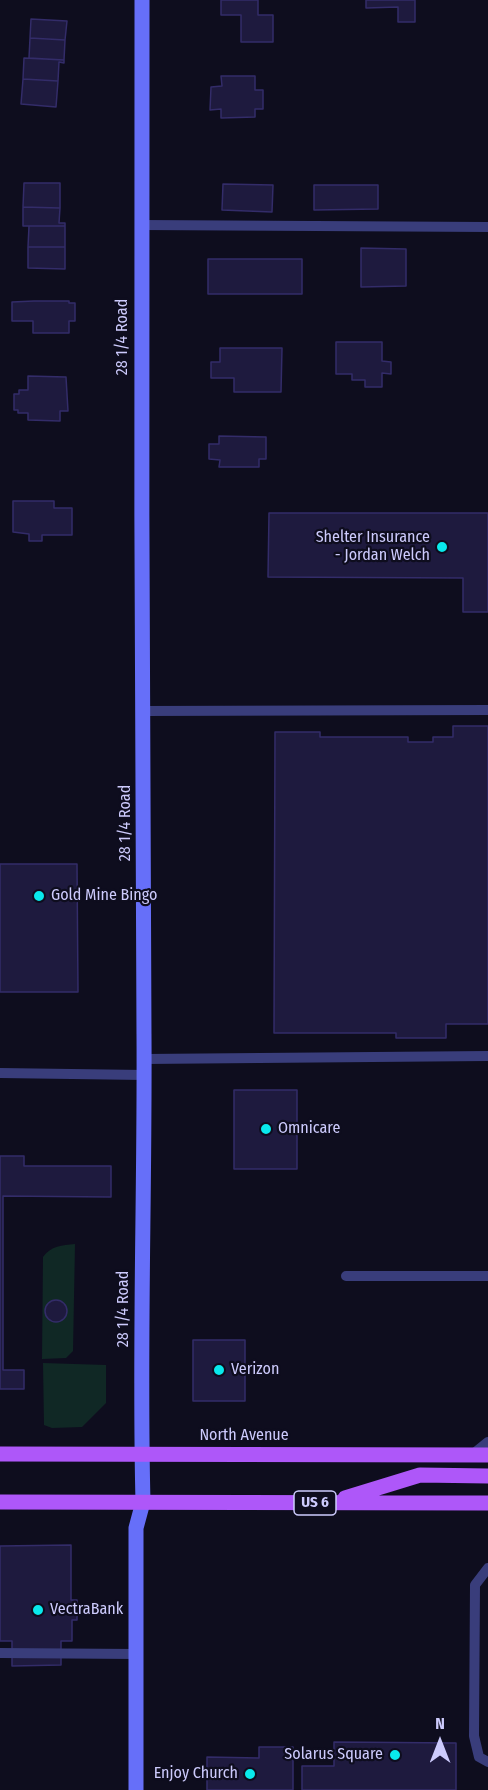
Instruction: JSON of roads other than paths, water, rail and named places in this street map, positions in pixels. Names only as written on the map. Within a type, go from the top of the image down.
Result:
[{"type":"main road","name":"North Avenue","points":[[0,1454],[488,1455]]},
{"type":"main road","points":[[327,1503],[420,1475],[488,1476]]},
{"type":"main road","name":"US 6","points":[[0,1502],[488,1503]]},
{"type":"street","name":"28 1/4 Road","points":[[136,1790],[136,1528],[143,1502],[144,1059],[140,377],[142,0]]},
{"type":"lane","points":[[141,225],[488,227]]},
{"type":"lane","points":[[143,711],[488,710]]},
{"type":"lane","points":[[144,1059],[488,1056]]},
{"type":"lane","points":[[0,1073],[144,1075]]},
{"type":"lane","points":[[346,1276],[488,1276]]},
{"type":"lane","points":[[472,1455],[488,1442]]},
{"type":"lane","points":[[488,1568],[475,1584],[474,1736],[479,1757],[488,1762]]},
{"type":"lane","points":[[0,1653],[136,1654]]},
{"type":"place","name":"Shelter Insurance - Jordan Welch","points":[[442,547]]},
{"type":"place","name":"Gold Mine Bingo","points":[[39,896]]},
{"type":"place","name":"Omnicare","points":[[266,1129]]},
{"type":"place","name":"Verizon","points":[[219,1370]]},
{"type":"place","name":"VectraBank","points":[[38,1610]]},
{"type":"place","name":"Solarus Square","points":[[395,1755]]},
{"type":"place","name":"Enjoy Church","points":[[250,1774]]}]
